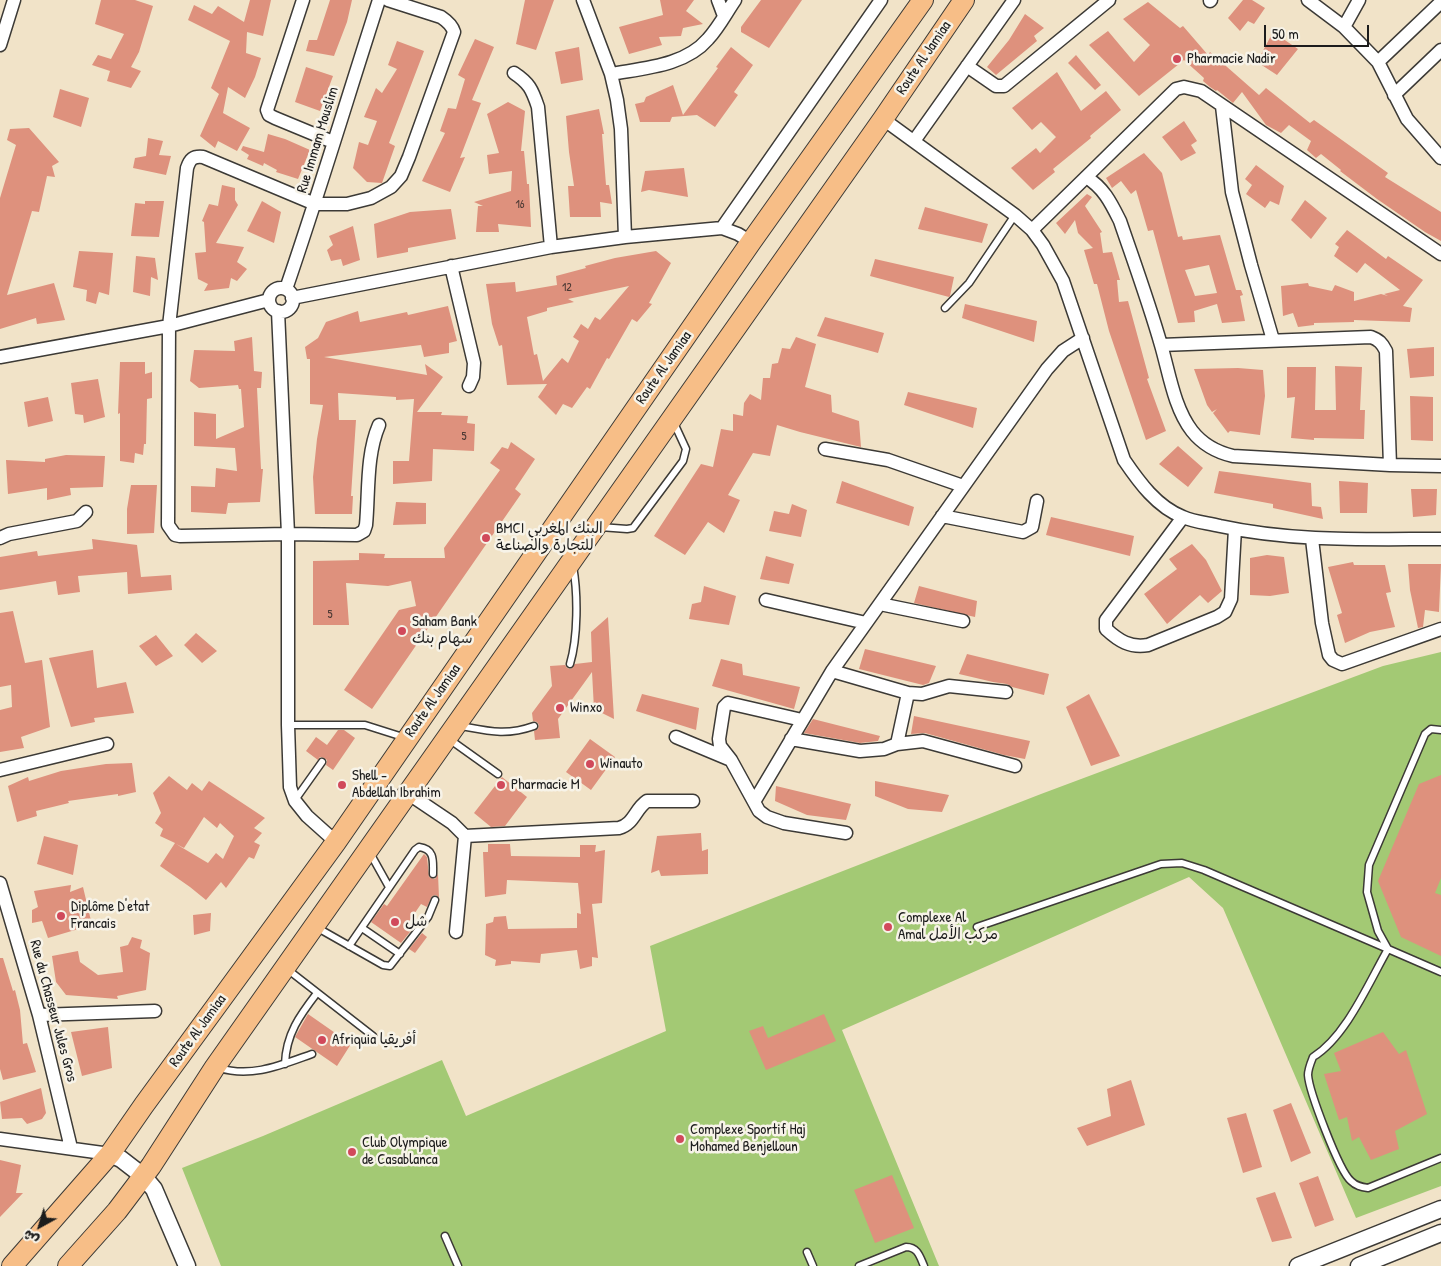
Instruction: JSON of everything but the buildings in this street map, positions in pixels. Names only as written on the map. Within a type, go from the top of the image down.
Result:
[{"type":"main road","name":"Route Al Jamiaa","points":[[12,1266],[110,1154],[336,842],[751,242],[923,0]]},
{"type":"main road","name":"Route Al Jamiaa","points":[[68,1266],[117,1211],[143,1176],[215,1067],[883,119],[964,0]]},
{"type":"street","points":[[0,45],[14,0]]},
{"type":"street","points":[[303,0],[267,110],[269,115],[275,118],[333,142]]},
{"type":"street","name":"Rue Immam Mouslim","points":[[289,294],[333,142],[380,0]]},
{"type":"street","points":[[380,426],[373,440],[366,525],[364,531],[357,535],[180,536],[171,531],[168,526],[168,326],[186,168],[192,158],[203,157],[316,204],[347,204],[371,198],[391,187],[401,176],[454,32],[448,21],[441,17],[388,0]]},
{"type":"street","points":[[583,0],[611,74],[617,100],[621,129],[625,236]]},
{"type":"street","points":[[718,0],[724,16]]},
{"type":"street","points":[[611,74],[668,63],[692,53],[708,39],[735,0]]},
{"type":"street","points":[[722,228],[881,0]]},
{"type":"street","points":[[914,141],[1014,0]]},
{"type":"street","points":[[967,66],[996,86],[1004,86],[1110,0]]},
{"type":"street","points":[[1308,0],[1344,27],[1378,62],[1407,119],[1441,158]]},
{"type":"street","points":[[1344,27],[1359,0]]},
{"type":"street","points":[[1378,62],[1439,2]]},
{"type":"street","points":[[1394,95],[1441,50]]},
{"type":"street","points":[[514,73],[527,82],[538,107],[551,247]]},
{"type":"street","points":[[1032,230],[1176,88],[1184,87],[1201,91],[1441,254]]},
{"type":"street","points":[[1222,106],[1232,192],[1248,257],[1273,340]]},
{"type":"street","points":[[883,119],[1015,215],[1032,230],[1043,245],[1063,281],[1124,460],[1139,482],[1159,502],[1183,518],[1235,529],[1312,539],[1441,539]]},
{"type":"street","points":[[1086,177],[1097,184],[1111,202],[1120,221],[1161,345],[1170,382],[1179,407],[1191,430],[1205,444],[1219,452],[1233,456],[1441,466]]},
{"type":"street","points":[[289,294],[290,307],[284,311],[272,308],[269,300],[270,294],[279,288],[289,294],[551,247],[625,236],[722,228],[738,234],[751,242]]},
{"type":"street","points":[[451,266],[474,363],[473,377],[469,386]]},
{"type":"street","points":[[0,357],[168,326],[269,300]]},
{"type":"street","points":[[278,311],[288,534],[288,724],[290,787],[295,801],[307,816],[336,842]]},
{"type":"street","points":[[1161,345],[1371,337],[1378,340],[1383,344],[1386,351],[1390,465]]},
{"type":"street","points":[[754,802],[832,671],[963,486],[1055,360],[1063,351],[1083,338]]},
{"type":"street","points":[[825,449],[888,460],[963,486]]},
{"type":"street","points":[[942,516],[1023,532],[1032,527],[1037,501]]},
{"type":"street","points":[[0,538],[9,534],[77,521],[86,512]]},
{"type":"street","points":[[1183,518],[1106,620],[1106,629],[1117,639],[1128,645],[1148,645],[1225,612],[1231,599],[1235,529]]},
{"type":"street","points":[[1312,539],[1322,623],[1329,655],[1333,660],[1342,664],[1441,629]]},
{"type":"street","points":[[766,600],[866,623]]},
{"type":"street","points":[[880,604],[963,621]]},
{"type":"street","points":[[832,671],[908,693],[922,694],[949,686],[1006,692]]},
{"type":"street","points":[[897,744],[908,693]]},
{"type":"street","points":[[802,720],[728,703],[724,707],[719,739],[720,746],[731,760],[759,811],[784,823],[846,833]]},
{"type":"street","points":[[676,737],[731,760]]},
{"type":"street","points":[[791,739],[860,750],[884,749],[897,744],[923,741],[1015,766]]},
{"type":"street","points":[[0,770],[107,744]]},
{"type":"street","points":[[409,794],[452,824],[465,836],[619,828],[630,824],[647,801],[692,800]]},
{"type":"street","points":[[456,932],[465,836]]},
{"type":"street","name":"Rue du Chasseur Jules Gros","points":[[0,882],[39,1015],[71,1148]]},
{"type":"street","points":[[39,1015],[155,1011]]},
{"type":"street","points":[[0,1139],[110,1154],[121,1159],[143,1176],[154,1188],[187,1266]]},
{"type":"street","points":[[1298,1266],[1441,1209]]},
{"type":"street","points":[[1359,1266],[1441,1233]]},
{"type":"lane","points":[[945,308],[969,283],[1015,215]]},
{"type":"lane","points":[[596,527],[633,528],[683,461],[686,449],[672,419]]},
{"type":"lane","points":[[570,664],[574,646],[577,587],[572,561]]},
{"type":"lane","points":[[288,724],[346,728],[374,727],[407,739]]},
{"type":"lane","points":[[452,732],[504,733],[515,732],[534,726]]},
{"type":"lane","points":[[1388,949],[1378,931],[1367,892],[1369,865],[1425,734],[1432,729],[1441,730]]},
{"type":"lane","points":[[452,732],[498,774]]},
{"type":"lane","points":[[295,801],[322,762]]},
{"type":"lane","points":[[349,946],[412,854],[419,847],[429,850],[433,856],[433,874]]},
{"type":"lane","points":[[368,851],[389,887]]},
{"type":"lane","points":[[977,926],[1162,864],[1182,863],[1204,870],[1441,972]]},
{"type":"lane","points":[[314,927],[386,966],[390,966],[428,917],[435,900]]},
{"type":"lane","points":[[362,928],[400,954]]},
{"type":"lane","points":[[1388,949],[1341,1031],[1325,1049],[1313,1056],[1308,1072],[1310,1088],[1341,1166],[1349,1180],[1358,1187],[1368,1188],[1441,1158]]},
{"type":"lane","points":[[285,968],[373,1036]]},
{"type":"lane","points":[[285,1064],[287,1044],[294,1025],[317,993]]},
{"type":"lane","points":[[215,1067],[247,1072],[268,1070],[312,1054]]},
{"type":"lane","points":[[445,1236],[458,1266]]},
{"type":"lane","points":[[859,1266],[910,1247],[918,1252],[924,1266]]},
{"type":"lane","points":[[807,1252],[813,1266]]},
{"type":"green space","points":[[1441,652],[1441,1186],[1356,1218],[1223,908],[1189,877],[842,1030],[939,1266],[221,1266],[182,1168],[263,1136],[442,1060],[466,1116],[666,1031],[650,946],[1041,794],[1383,666]]},
{"type":"place","name":"Pharmacie Nadir","points":[[1177,59]]},
{"type":"place","name":"BMCI البنك المغربي للتجارة والصناعة","points":[[486,538]]},
{"type":"place","name":"Saham Bank سهام بنك","points":[[402,631]]},
{"type":"place","name":"Winxo","points":[[560,708]]},
{"type":"place","name":"Winauto","points":[[590,764]]},
{"type":"place","name":"Shell - Abdellah Ibrahim","points":[[342,785]]},
{"type":"place","name":"Pharmacie M","points":[[501,785]]},
{"type":"place","name":"Diplôme D'etat Francais","points":[[61,916]]},
{"type":"place","name":"شل","points":[[395,922]]},
{"type":"place","name":"Complexe Al Amal مركب الأمل","points":[[888,927]]},
{"type":"place","name":"Afriquia أفريقيا","points":[[322,1040]]},
{"type":"place","name":"Complexe Sportif Haj Mohamed Benjelloun","points":[[680,1139]]},
{"type":"place","name":"Club Olympique de Casablanca","points":[[352,1152]]}]
